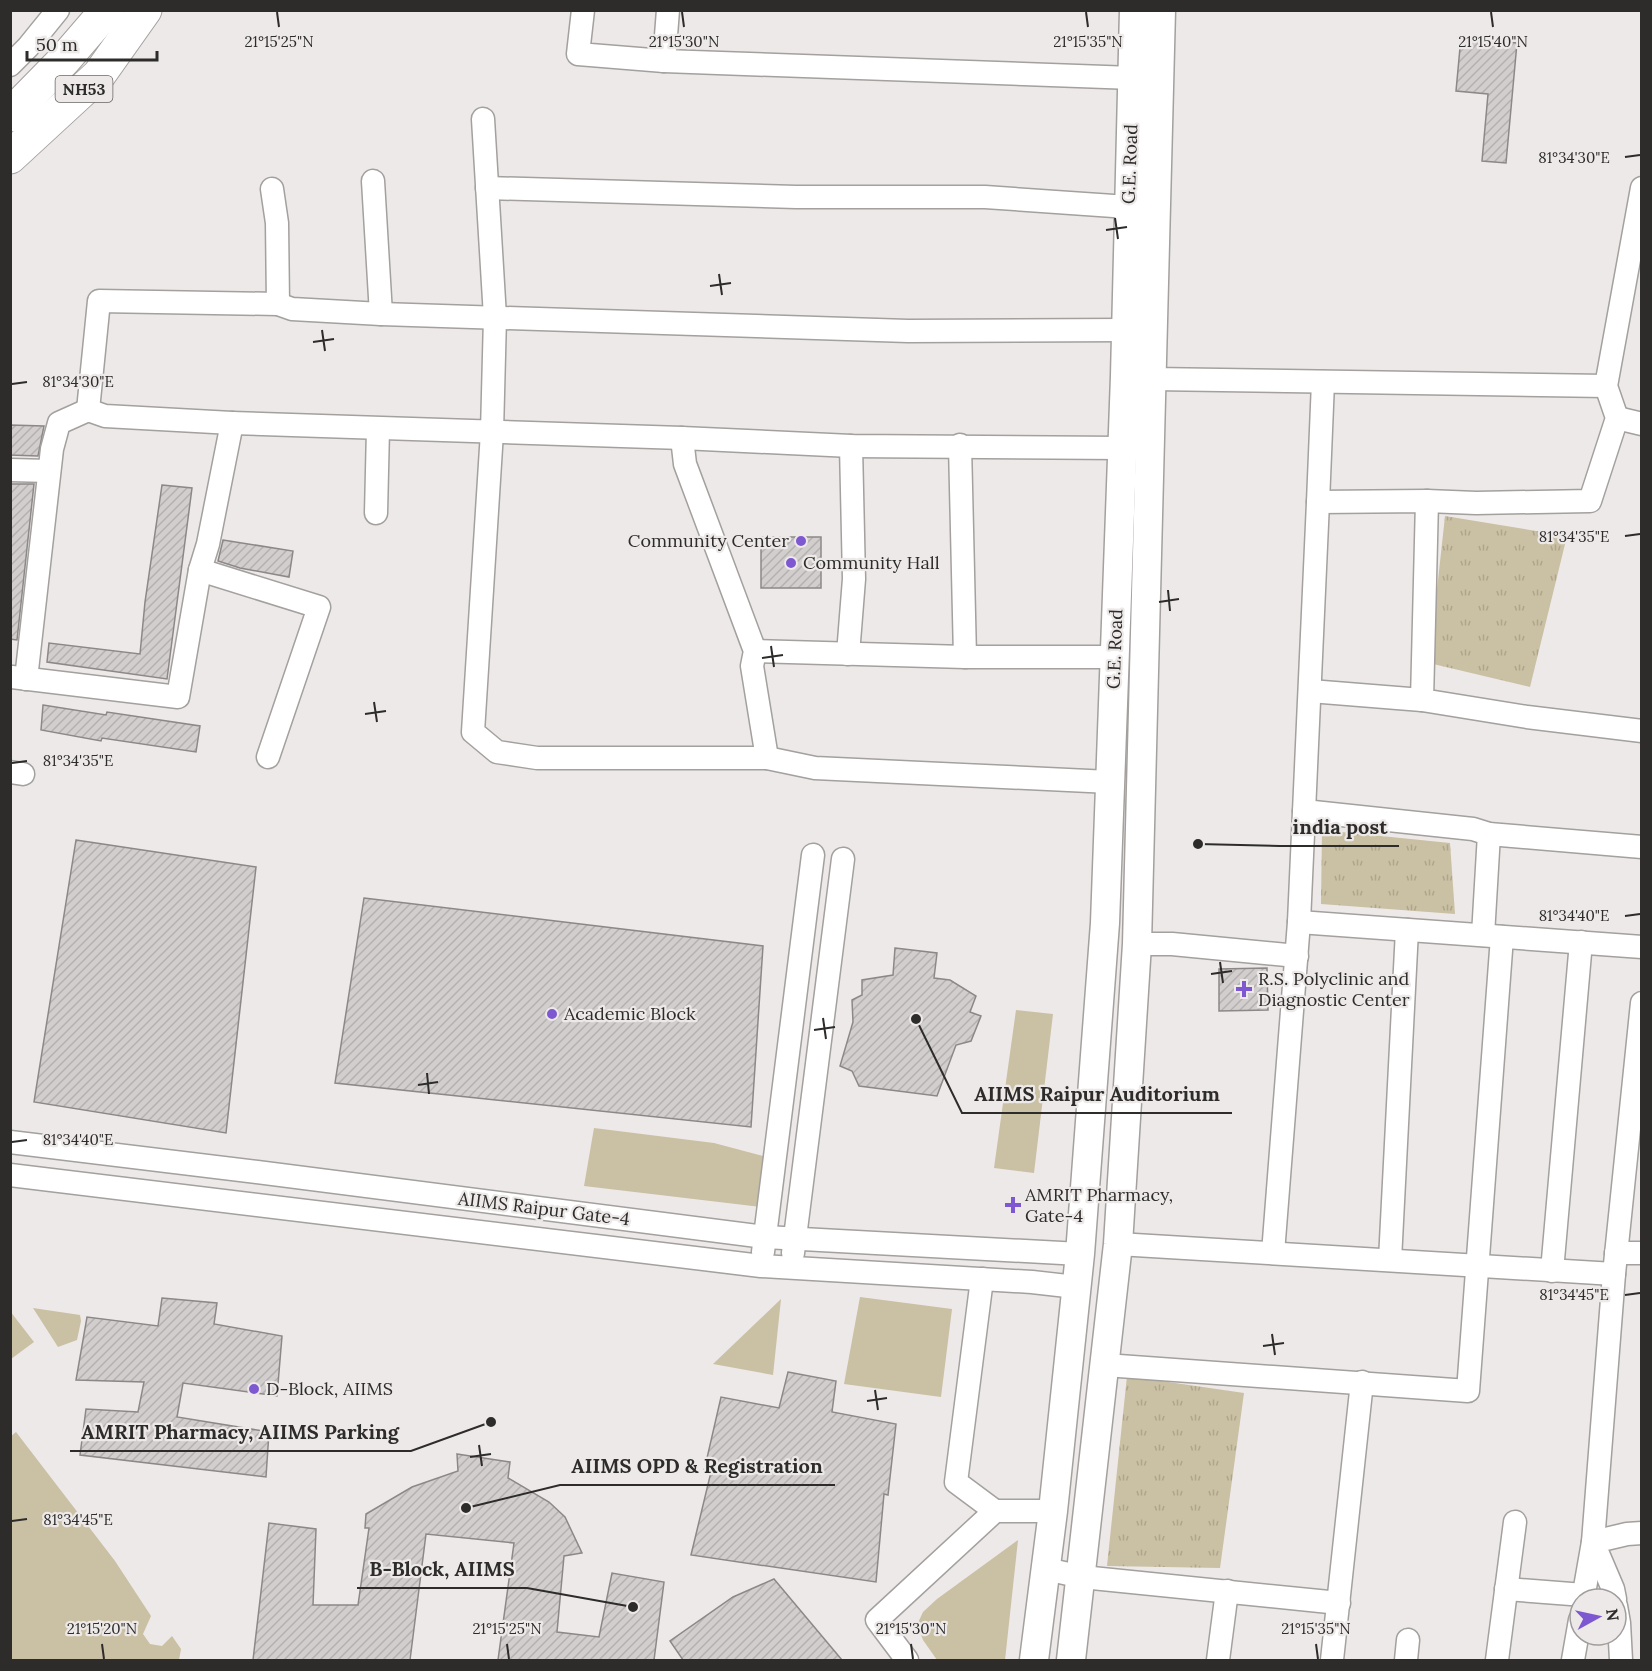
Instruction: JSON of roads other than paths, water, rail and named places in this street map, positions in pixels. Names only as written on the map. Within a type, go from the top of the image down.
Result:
[{"type":"highway","name":"NH53","points":[[10,115],[64,60],[107,10]]},
{"type":"highway","name":"NH53","points":[[10,158],[99,75],[145,10]]},
{"type":"main road","name":"G.E. Road","points":[[1034,1660],[1053,1511],[1080,1254],[1105,923],[1125,376],[1134,10]]},
{"type":"main road","points":[[1071,1660],[1118,1244],[1137,944],[1161,10]]},
{"type":"street","points":[[10,65],[58,10]]},
{"type":"street","points":[[583,10],[578,54],[664,61],[1132,78]]},
{"type":"street","points":[[664,61],[668,10]]},
{"type":"street","points":[[483,118],[495,317],[492,432],[473,732],[497,752],[537,758],[767,758],[815,768],[1110,782]]},
{"type":"street","points":[[373,181],[381,314]]},
{"type":"street","points":[[487,188],[796,198],[985,197],[1128,207],[1129,205]]},
{"type":"street","points":[[1318,502],[1590,501],[1617,417],[1606,386],[1641,188]]},
{"type":"street","points":[[272,189],[277,224],[278,304]]},
{"type":"street","points":[[88,410],[99,302],[278,304],[292,309],[381,314],[908,331],[1126,330]]},
{"type":"street","points":[[1125,376],[1153,379],[1606,386]]},
{"type":"street","points":[[1274,1253],[1299,922],[1323,382]]},
{"type":"street","points":[[232,423],[208,544],[200,570],[178,697],[18,678],[52,449],[59,423],[88,410],[105,416],[378,429],[682,438],[851,446],[1122,448]]},
{"type":"street","points":[[1617,417],[1641,424]]},
{"type":"street","points":[[376,513],[378,429]]},
{"type":"street","points":[[682,438],[685,464],[755,651],[752,666],[767,758]]},
{"type":"street","points":[[848,654],[854,579],[851,446]]},
{"type":"street","points":[[960,446],[965,657]]},
{"type":"street","points":[[10,470],[49,471]]},
{"type":"street","points":[[1422,700],[1427,501]]},
{"type":"street","points":[[200,570],[320,607],[268,757]]},
{"type":"street","points":[[755,651],[965,657],[1114,657]]},
{"type":"street","points":[[1310,691],[1422,700],[1527,717],[1641,731]]},
{"type":"street","points":[[1304,812],[1473,829],[1489,834],[1641,847]]},
{"type":"street","points":[[1105,1365],[1468,1391],[1477,1266],[1493,936],[1489,834]]},
{"type":"street","points":[[761,1266],[813,855]]},
{"type":"street","points":[[791,1269],[843,859]]},
{"type":"street","points":[[1299,922],[1641,947]]},
{"type":"street","points":[[1390,1260],[1407,930]]},
{"type":"street","points":[[1552,1271],[1581,942]]},
{"type":"street","points":[[1137,944],[1172,944],[1297,956]]},
{"type":"street","points":[[1586,1587],[1593,1542],[1615,1264],[1641,1005]]},
{"type":"street","name":"AIIMS Raipur Gate-4","points":[[10,1142],[249,1170],[765,1237],[1080,1254]]},
{"type":"street","name":"AIIMS Raipur Gate-4","points":[[10,1174],[761,1266],[1076,1287]]},
{"type":"street","points":[[1118,1244],[1552,1271],[1615,1264],[1641,1253]]},
{"type":"street","points":[[982,1279],[956,1482],[995,1511],[1053,1511]]},
{"type":"street","points":[[1332,1660],[1362,1382]]},
{"type":"street","points":[[907,1660],[878,1620],[995,1511]]},
{"type":"street","points":[[1497,1660],[1515,1522]]},
{"type":"street","points":[[1593,1542],[1641,1533]]},
{"type":"street","points":[[1593,1542],[1612,1587]]},
{"type":"street","points":[[1046,1569],[1082,1577],[1339,1603]]},
{"type":"street","points":[[1506,1589],[1568,1595]]},
{"type":"street","points":[[1218,1660],[1227,1591]]},
{"type":"place","name":"Community Center","points":[[801,541]]},
{"type":"place","name":"Community Hall","points":[[791,563]]},
{"type":"place","name":"india post","points":[[1198,844]]},
{"type":"place","name":"R.S. Polyclinic and Diagnostic Center","points":[[1244,989]]},
{"type":"place","name":"Academic Block","points":[[552,1014]]},
{"type":"place","name":"AIIMS Raipur Auditorium","points":[[916,1019]]},
{"type":"place","name":"AMRIT Pharmacy, Gate-4","points":[[1013,1205]]},
{"type":"place","name":"D-Block, AIIMS","points":[[254,1389]]},
{"type":"place","name":"AMRIT Pharmacy, AIIMS Parking","points":[[491,1422]]},
{"type":"place","name":"AIIMS OPD & Registration","points":[[466,1508]]},
{"type":"place","name":"B-Block, AIIMS","points":[[633,1607]]}]
